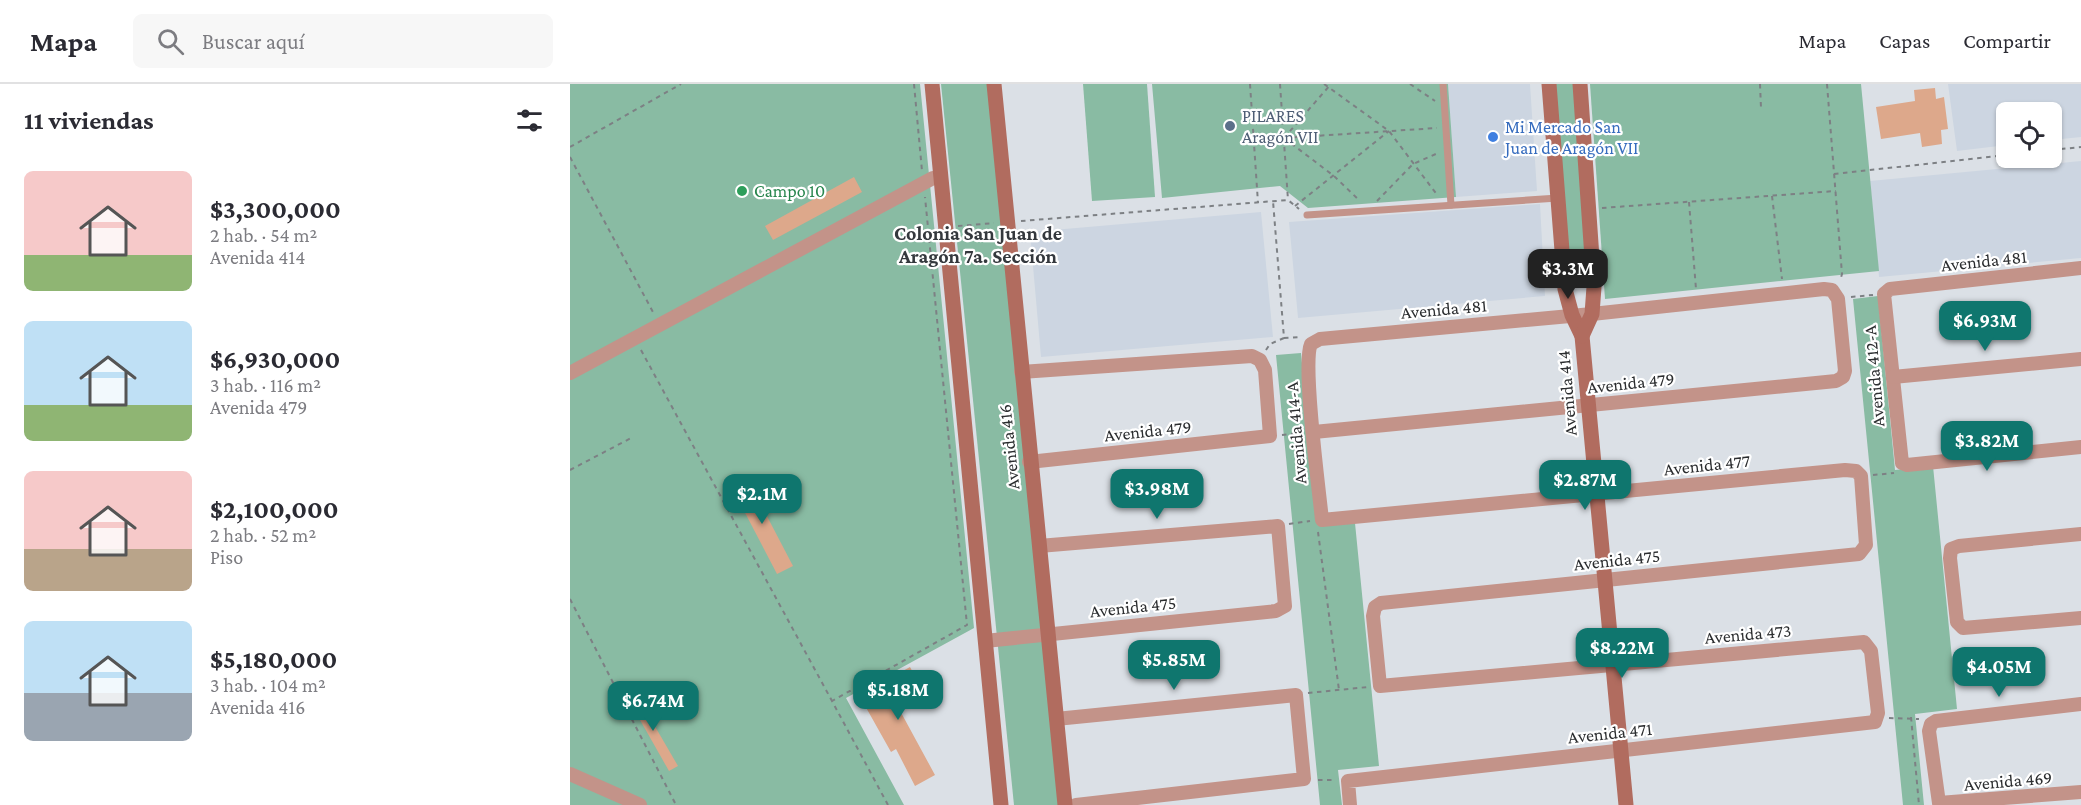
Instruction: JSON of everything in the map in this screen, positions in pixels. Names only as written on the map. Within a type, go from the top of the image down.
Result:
[{"type":"street","points":[[932,84],[1001,805]]},
{"type":"street","name":"Avenida 416","points":[[994,84],[1029,462],[1065,805]]},
{"type":"street","name":"Avenida 414","points":[[1549,84],[1565,289],[1572,315],[1582,336],[1626,805]]},
{"type":"street","name":"Avenida 414","points":[[1580,84],[1594,287],[1592,314],[1582,336]]},
{"type":"street","points":[[570,373],[928,180]]},
{"type":"street","name":"Avenida 481","points":[[1887,292],[2081,268]]},
{"type":"street","name":"Avenida 412-A","points":[[1887,292],[1902,463]]},
{"type":"street","name":"Avenida 481","points":[[1311,344],[1320,339],[1592,314],[1784,293],[1835,294]]},
{"type":"street","name":"Avenida 412-A","points":[[1835,294],[1845,370],[1843,377]]},
{"type":"street","name":"Avenida 414-A","points":[[1311,344],[1308,357],[1319,520]]},
{"type":"street","points":[[1022,372],[1252,356],[1260,360]]},
{"type":"street","points":[[1893,377],[2081,359]]},
{"type":"street","name":"Avenida 414-A","points":[[1260,360],[1264,370],[1270,436]]},
{"type":"street","name":"Avenida 479","points":[[1314,432],[1836,381],[1843,377]]},
{"type":"street","name":"Avenida 479","points":[[1029,462],[1270,436]]},
{"type":"street","points":[[1902,463],[1907,465],[2081,447]]},
{"type":"street","name":"Avenida 477","points":[[1319,520],[1845,470],[1856,471],[1861,476]]},
{"type":"street","name":"Avenida 475","points":[[1380,686],[1373,616],[1375,607],[1381,603],[1863,553],[1866,546],[1861,476]]},
{"type":"street","points":[[1039,546],[1278,526]]},
{"type":"street","name":"Avenida 475","points":[[985,641],[1284,609],[1278,526]]},
{"type":"street","points":[[2081,534],[1951,549],[1950,558],[1959,626],[1967,629],[2081,618]]},
{"type":"street","name":"Avenida 473","points":[[1380,686],[1612,664],[1867,644],[1871,651],[1876,720]]},
{"type":"street","points":[[1056,719],[1296,695],[1304,779],[1076,805]]},
{"type":"street","points":[[1939,804],[1930,742],[1931,724],[1936,721],[2081,704]]},
{"type":"street","name":"Avenida 471","points":[[1348,781],[1876,720]]},
{"type":"street","points":[[570,774],[640,805]]},
{"type":"street","points":[[1348,781],[1350,805]]},
{"type":"street","name":"Avenida 469","points":[[1939,804],[2081,792]]},
{"type":"lane","points":[[1443,84],[1448,206]]},
{"type":"lane","points":[[1307,215],[1558,198]]},
{"type":"path","points":[[570,147],[681,84]]},
{"type":"path","points":[[832,701],[967,625],[928,180],[914,84]]},
{"type":"path","points":[[1250,84],[1257,203]]},
{"type":"path","points":[[1280,84],[1288,200]]},
{"type":"path","points":[[1324,84],[1389,131],[1448,206]]},
{"type":"path","points":[[1410,84],[1444,107]]},
{"type":"path","points":[[1760,84],[1761,108]]},
{"type":"path","points":[[1827,84],[1842,274]]},
{"type":"path","points":[[1284,138],[1329,86]]},
{"type":"path","points":[[1284,138],[1446,128]]},
{"type":"path","points":[[1295,206],[1389,131]]},
{"type":"path","points":[[1284,138],[1334,176],[1355,195],[1367,211],[1413,164],[1447,150]]},
{"type":"path","points":[[2062,149],[2081,147]]},
{"type":"path","points":[[1834,174],[1996,156]]},
{"type":"path","points":[[570,158],[659,325]]},
{"type":"path","points":[[1589,209],[1836,191]]},
{"type":"path","points":[[1772,196],[1784,293]]},
{"type":"path","points":[[946,226],[1288,200],[1307,215]]},
{"type":"path","points":[[1273,201],[1284,338]]},
{"type":"path","points":[[1689,202],[1698,303]]},
{"type":"path","points":[[1835,294],[1887,292]]},
{"type":"path","points":[[1260,360],[1270,344],[1284,338],[1300,336],[1311,344]]},
{"type":"path","points":[[634,338],[888,805]]},
{"type":"path","points":[[1270,436],[1314,432]]},
{"type":"path","points":[[570,470],[633,437]]},
{"type":"path","points":[[1861,476],[1899,472],[1902,463]]},
{"type":"path","points":[[1278,526],[1319,520],[1339,690]]},
{"type":"path","points":[[570,599],[676,805]]},
{"type":"path","points":[[1296,695],[1380,686]]},
{"type":"path","points":[[1876,720],[1911,717],[1931,724]]},
{"type":"path","points":[[1911,717],[1920,805]]},
{"type":"path","points":[[1304,779],[1348,781]]},
{"type":"shaded area","name":"Mi Mercado San Juan de Aragón VII","points":[[1448,84],[1530,84],[1537,191],[1456,197]]},
{"type":"shaded area","points":[[1948,84],[2081,84],[2081,137],[2062,139],[2062,102],[1996,102],[1996,146],[1957,151]]},
{"type":"shaded area","points":[[2081,161],[2081,258],[1879,277],[1870,181],[2007,168],[2062,168],[2062,163]]},
{"type":"shaded area","points":[[1540,204],[1545,296],[1298,318],[1289,222]]},
{"type":"shaded area","points":[[1261,212],[1273,337],[1041,357],[1030,232]]},
{"type":"green space","points":[[570,84],[920,84],[974,628],[846,698],[904,805],[570,805]]},
{"type":"green space","points":[[941,84],[989,84],[1060,805],[1014,805]]},
{"type":"green space","points":[[1083,84],[1147,84],[1155,197],[1092,201]]},
{"type":"green space","points":[[1152,84],[1448,84],[1456,197],[1308,208],[1280,186],[1162,198]]},
{"type":"green space","points":[[1555,84],[1578,84],[1591,287],[1566,288]]},
{"type":"green space","points":[[1590,84],[1861,84],[1879,271],[1605,299]]},
{"type":"green space","points":[[1878,296],[1895,470],[1933,466],[1957,709],[1915,714],[1924,805],[1903,805],[1853,299]]},
{"type":"green space","points":[[1301,353],[1318,526],[1355,523],[1379,766],[1338,770],[1342,805],[1320,805],[1276,355]]},
{"type":"building","points":[[1935,88],[1936,99],[1944,97],[1948,129],[1941,130],[1942,144],[1922,147],[1920,133],[1881,139],[1876,107],[1915,101],[1914,90]]},
{"type":"building","points":[[854,177],[862,192],[773,240],[765,226]]},
{"type":"building","points":[[746,476],[793,566],[777,574],[730,484]]},
{"type":"building","points":[[910,667],[924,693],[898,707],[935,775],[915,786],[896,749],[891,752],[859,695]]},
{"type":"building","points":[[635,692],[678,766],[669,771],[627,697]]},
{"type":"place","name":"PILARES Aragón VII","points":[[1230,126]]},
{"type":"place","name":"Mi Mercado San Juan de Aragón VII","points":[[1493,137]]},
{"type":"place","name":"Campo 10","points":[[742,191]]},
{"type":"district","name":"Colonia San Juan de Aragón 7a. Sección","points":[[978,244]]}]
